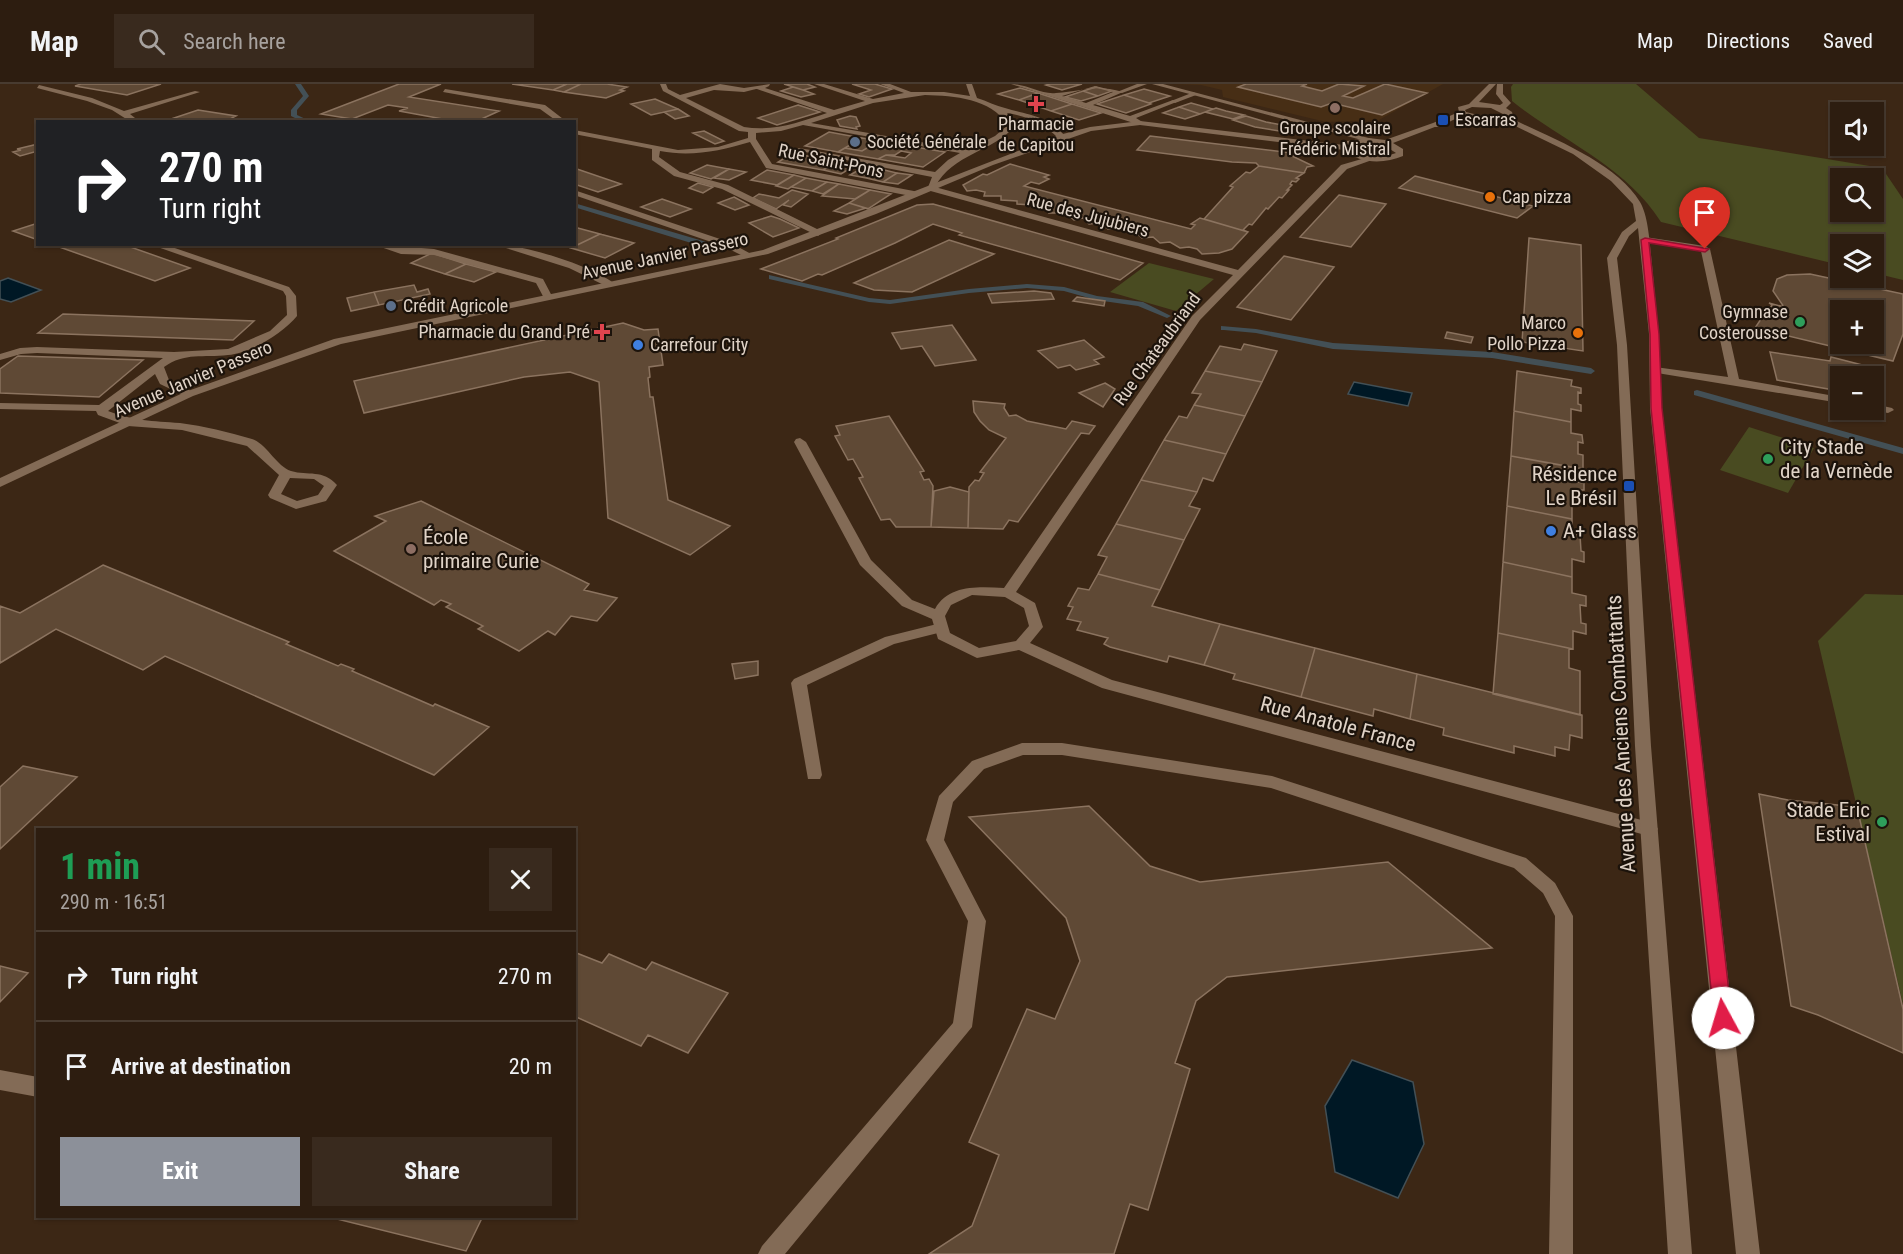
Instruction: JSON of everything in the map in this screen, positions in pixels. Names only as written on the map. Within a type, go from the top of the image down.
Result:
[{"type":"street","points":[[663,84],[666,90],[752,135]]},
{"type":"street","points":[[681,97],[728,84]]},
{"type":"street","points":[[714,88],[744,90],[772,84]]},
{"type":"street","points":[[817,84],[871,101]]},
{"type":"street","points":[[883,84],[913,94]]},
{"type":"street","points":[[926,93],[949,84]]},
{"type":"street","points":[[969,84],[974,99]]},
{"type":"street","points":[[1018,84],[1140,123]]},
{"type":"street","points":[[1055,96],[1095,84],[1120,92]]},
{"type":"street","points":[[1084,106],[1144,84]]},
{"type":"street","points":[[1155,84],[1381,142]]},
{"type":"street","points":[[1472,105],[1493,84]]},
{"type":"street","points":[[1500,84],[1500,94],[1507,103],[1501,108]]},
{"type":"street","points":[[39,87],[88,98],[125,113],[134,120]]},
{"type":"street","points":[[759,88],[835,113]]},
{"type":"street","points":[[445,90],[542,106],[561,120]]},
{"type":"street","points":[[125,113],[197,92]]},
{"type":"street","points":[[576,132],[678,152],[719,149],[752,135],[782,130],[871,101],[926,93],[951,94],[974,99],[1001,110],[1028,114],[1045,120],[1062,137]]},
{"type":"street","points":[[1130,118],[1194,94]]},
{"type":"street","points":[[1472,105],[1501,108],[1510,114],[1504,118]]},
{"type":"street","name":"Avenue Janvier Passero","points":[[1346,148],[1354,142],[1381,142],[1436,125],[1463,113],[1462,107],[1472,105]]},
{"type":"street","points":[[930,188],[936,175],[966,152],[999,138],[1012,125],[1001,110]]},
{"type":"street","points":[[1463,113],[1482,118],[1504,118],[1576,152],[1625,189],[1636,204],[1641,222],[1645,240],[1654,334],[1656,408],[1748,1254]]},
{"type":"street","points":[[803,123],[966,152]]},
{"type":"street","name":"Avenue Janvier Passero","points":[[0,483],[189,394],[338,341],[748,255],[818,233],[990,163],[1090,129],[1140,123],[1346,148],[1354,154],[1368,158],[1391,158],[1400,154],[1398,148],[1381,142]]},
{"type":"street","name":"Rue Saint-Pons","points":[[752,135],[769,166],[916,194]]},
{"type":"street","points":[[656,149],[655,158],[678,174],[725,187],[818,233]]},
{"type":"street","points":[[799,150],[936,175]]},
{"type":"street","name":"Rue Chateaubriand","points":[[1008,593],[1196,318],[1237,273],[1344,166],[1368,158]]},
{"type":"street","name":"Rue des Jujubiers","points":[[930,188],[1237,273]]},
{"type":"street","points":[[576,193],[726,244],[748,255]]},
{"type":"street","name":"Avenue des Anciens Combattants","points":[[1641,222],[1625,234],[1612,258],[1622,345],[1649,830],[1680,1254]]},
{"type":"street","points":[[1645,240],[1705,249],[1734,381]]},
{"type":"street","points":[[0,357],[20,351],[37,350],[174,355],[230,352],[274,333],[292,316],[291,296],[286,289],[159,246]]},
{"type":"street","points":[[383,246],[401,251],[434,252],[540,281],[548,298]]},
{"type":"street","points":[[504,246],[572,266],[611,285]]},
{"type":"street","points":[[0,406],[102,408],[174,355]]},
{"type":"street","points":[[158,366],[164,382],[189,394]]},
{"type":"street","points":[[1655,370],[1830,398]]},
{"type":"street","points":[[102,408],[102,414],[128,423],[183,427],[216,433],[250,443],[286,474]]},
{"type":"street","points":[[1884,409],[1888,410]]},
{"type":"street","points":[[800,442],[865,562],[907,603],[939,622]]},
{"type":"street","points":[[970,591],[1008,593],[1030,606],[1036,627],[1022,645],[977,653],[943,636],[939,622],[946,602],[970,591]]},
{"type":"street","points":[[814,775],[799,683],[890,640],[939,622]]},
{"type":"street","name":"Rue Anatole France","points":[[1022,645],[1107,684],[1649,830]]},
{"type":"street","points":[[770,1254],[962,1027],[977,921],[935,840],[945,800],[978,765],[1022,748],[1062,749],[1272,782],[1520,863],[1549,888],[1563,916],[1561,1254]]},
{"type":"street","points":[[0,1080],[36,1087]]},
{"type":"shaded area","name":"Groupe scolaire Frédéric Mistral","points":[[1173,84],[1443,84],[1379,120],[1326,122],[1223,97],[1222,90],[1201,85]]},
{"type":"green space","points":[[1513,84],[1636,84],[1699,138],[1882,168],[1830,168],[1830,222],[1884,222],[1884,171],[1903,199],[1903,280],[1884,275],[1884,234],[1830,234],[1830,263],[1661,222],[1630,185],[1611,169],[1512,101],[1511,87]]},
{"type":"green space","points":[[1149,263],[1214,279],[1176,311],[1110,292]]},
{"type":"green space","name":"City Stade de la Vernède","points":[[1749,427],[1814,448],[1788,493],[1720,470]]},
{"type":"green space","name":"Stade Eric Estival","points":[[1865,594],[1903,595],[1903,1004],[1818,641]]},
{"type":"water","points":[[8,278],[41,290],[11,302],[0,299],[0,281]]},
{"type":"water","points":[[1354,382],[1412,393],[1408,406],[1348,394]]},
{"type":"water","points":[[1352,1060],[1413,1082],[1424,1144],[1398,1198],[1335,1172],[1325,1106]]},
{"type":"building","points":[[81,84],[161,84],[127,95],[75,86]]},
{"type":"building","points":[[399,84],[441,84],[409,97],[499,111],[479,120],[448,120],[399,111],[408,108],[388,105],[352,119],[321,114]]},
{"type":"building","points":[[512,84],[567,84],[553,90]]},
{"type":"building","points":[[567,84],[581,84],[564,92],[553,90]]},
{"type":"building","points":[[581,84],[627,87],[620,90],[624,91],[606,98],[564,92]]},
{"type":"building","points":[[784,84],[807,84],[815,87],[803,90]]},
{"type":"building","points":[[852,84],[875,84],[892,89],[869,97],[859,94],[871,90]]},
{"type":"building","points":[[1082,84],[1062,90],[1046,85]]},
{"type":"building","points":[[1246,84],[1307,84],[1302,86],[1322,91],[1339,84],[1364,86],[1343,96],[1353,98],[1385,84],[1427,93],[1382,115],[1332,103],[1321,107],[1238,87]]},
{"type":"building","points":[[793,87],[814,94],[801,97],[781,91]]},
{"type":"building","points":[[1096,87],[1112,91],[1098,96],[1083,91]]},
{"type":"building","points":[[1020,88],[1038,93],[1019,100],[998,94]]},
{"type":"building","points":[[1144,89],[1170,96],[1149,103],[1124,95]]},
{"type":"building","points":[[1083,91],[1098,96],[1081,101],[1065,97]]},
{"type":"building","points":[[1038,93],[1072,104],[1051,111],[1019,100]]},
{"type":"building","points":[[1124,95],[1151,104],[1126,113],[1097,104]]},
{"type":"building","points":[[655,99],[678,109],[651,115],[631,104]]},
{"type":"building","points":[[1191,103],[1213,109],[1200,114],[1179,107]]},
{"type":"building","points":[[1072,104],[1101,113],[1079,120],[1051,111]]},
{"type":"building","points":[[798,105],[820,112],[777,125],[758,118]]},
{"type":"building","points":[[1179,107],[1200,114],[1185,119],[1163,113]]},
{"type":"building","points":[[1216,108],[1244,115],[1233,119],[1205,112]]},
{"type":"building","points":[[678,109],[689,116],[675,119],[664,112]]},
{"type":"building","points":[[198,110],[236,116],[228,120],[168,120]]},
{"type":"building","points":[[850,116],[856,117],[860,126],[856,127],[857,129],[840,126],[837,120]]},
{"type":"building","points":[[1246,116],[1298,128],[1292,133],[1255,127],[1233,120]]},
{"type":"building","points":[[704,131],[724,141],[715,144],[693,133]]},
{"type":"building","points":[[829,132],[862,138],[838,152],[805,146]]},
{"type":"building","points":[[1150,136],[1292,153],[1296,155],[1292,156],[1313,166],[1307,167],[1304,173],[1259,166],[1256,163],[1137,150]]},
{"type":"building","points":[[862,138],[879,141],[862,151],[845,148]]},
{"type":"building","points":[[879,141],[909,146],[895,155],[886,155],[878,159],[838,152],[845,148],[862,151]]},
{"type":"building","points":[[36,144],[36,152],[20,156],[13,152],[21,150],[17,149]]},
{"type":"building","points":[[909,146],[945,152],[923,167],[878,159],[886,155],[905,158],[911,153],[901,151]]},
{"type":"building","points":[[793,153],[837,162],[823,170],[778,162]]},
{"type":"building","points":[[837,162],[856,165],[841,174],[823,170]]},
{"type":"building","points":[[1010,164],[1049,175],[1044,177],[1049,179],[1039,184],[1031,182],[1024,186],[1191,229],[1195,225],[1191,224],[1200,218],[1248,232],[1232,249],[1219,253],[1202,254],[1197,249],[1180,248],[1170,242],[1160,243],[1153,237],[1142,238],[1135,232],[1117,228],[1108,229],[1099,223],[1089,224],[1083,218],[1074,220],[1066,213],[1049,213],[1050,209],[1017,204],[1017,201],[1001,200],[1001,196],[984,196],[985,192],[967,191],[963,185],[983,174],[987,175]]},
{"type":"building","points":[[707,165],[729,169],[711,179],[690,173]]},
{"type":"building","points":[[1259,166],[1304,173],[1296,178],[1299,179],[1296,182],[1292,181],[1290,184],[1292,185],[1282,198],[1279,197],[1252,225],[1249,224],[1243,230],[1248,232],[1204,219],[1233,187],[1230,186],[1246,172],[1250,173]]},
{"type":"building","points":[[864,167],[880,169],[866,178],[850,175]]},
{"type":"building","points":[[576,169],[621,184],[598,192],[576,185]]},
{"type":"building","points":[[729,169],[746,172],[729,180],[714,178]]},
{"type":"building","points":[[880,169],[897,173],[883,182],[866,178]]},
{"type":"building","points":[[767,170],[794,175],[777,185],[751,180]]},
{"type":"building","points":[[897,173],[912,175],[898,184],[883,182]]},
{"type":"building","points":[[794,175],[806,178],[788,189],[776,186]]},
{"type":"building","points":[[1415,176],[1533,206],[1517,218],[1399,188]]},
{"type":"building","points":[[806,178],[827,182],[812,191],[791,187]]},
{"type":"building","points":[[827,182],[839,184],[823,194],[812,191]]},
{"type":"building","points":[[698,183],[713,187],[703,193],[689,188]]},
{"type":"building","points":[[839,184],[870,190],[855,199],[822,196]]},
{"type":"building","points":[[792,190],[808,194],[791,207],[783,205],[789,200],[776,209],[753,198],[759,194],[779,198]]},
{"type":"building","points":[[870,190],[891,194],[868,209],[849,203]]},
{"type":"building","points":[[1339,195],[1386,204],[1351,247],[1300,237]]},
{"type":"building","points":[[734,197],[749,205],[735,210],[718,203]]},
{"type":"building","points":[[662,199],[691,209],[670,217],[641,207]]},
{"type":"building","points":[[849,203],[866,208],[847,214],[834,211]]},
{"type":"building","points":[[933,204],[1143,263],[1120,280],[959,235],[962,233],[933,224],[822,275],[818,274],[802,281],[761,269],[917,205]]},
{"type":"building","points":[[771,216],[799,228],[773,237],[749,223]]},
{"type":"building","points":[[36,224],[36,239],[13,231]]},
{"type":"building","points":[[576,228],[600,234],[576,246]]},
{"type":"building","points":[[600,234],[634,243],[605,258],[571,248]]},
{"type":"building","points":[[1529,238],[1581,245],[1583,351],[1522,342]]},
{"type":"building","points":[[949,240],[994,254],[912,292],[874,290],[854,283]]},
{"type":"building","points":[[57,246],[128,246],[190,268],[155,281]]},
{"type":"building","points":[[432,253],[466,264],[445,274],[411,263]]},
{"type":"building","points":[[1284,256],[1334,267],[1291,320],[1237,307]]},
{"type":"building","points":[[466,264],[496,272],[474,282],[445,274]]},
{"type":"building","name":"Gymnase Costerousse","points":[[1810,274],[1830,278],[1830,288],[1875,288],[1903,294],[1903,334],[1893,361],[1864,354],[1884,354],[1884,300],[1830,300],[1830,346],[1755,328],[1772,305],[1769,303],[1784,307],[1773,291],[1777,279],[1787,275]]},
{"type":"building","points":[[414,285],[417,292],[428,289],[430,294],[379,305],[374,292]]},
{"type":"building","points":[[1034,291],[1051,293],[1054,299],[992,303],[988,294]]},
{"type":"building","points":[[374,292],[379,305],[351,311],[347,298]]},
{"type":"building","points":[[1077,297],[1105,301],[1104,306],[1073,301]]},
{"type":"building","points":[[63,314],[254,321],[233,340],[38,333]]},
{"type":"building","points":[[623,323],[644,330],[658,329],[663,365],[649,367],[650,377],[648,378],[650,397],[653,397],[668,500],[730,526],[690,555],[608,518],[599,382],[570,372],[524,377],[364,413],[354,381]]},
{"type":"building","points":[[952,325],[976,360],[935,366],[922,346],[901,349],[892,333]]},
{"type":"building","points":[[1447,332],[1473,337],[1471,343],[1445,338]]},
{"type":"building","points":[[1084,340],[1104,357],[1094,360],[1099,364],[1076,370],[1070,365],[1058,368],[1038,351]]},
{"type":"building","points":[[1244,344],[1277,351],[1262,382],[1205,371],[1220,346],[1241,350]]},
{"type":"building","points":[[1770,352],[1830,361],[1831,357],[1866,366],[1830,366],[1830,389],[1777,380]]},
{"type":"building","points":[[18,356],[143,360],[99,397],[0,393],[0,369]]},
{"type":"building","points":[[1205,371],[1262,382],[1245,416],[1194,405],[1201,394],[1192,393]]},
{"type":"building","points":[[1517,371],[1572,380],[1571,386],[1581,388],[1581,393],[1578,392],[1578,404],[1581,405],[1581,411],[1571,409],[1571,422],[1514,411]]},
{"type":"building","points":[[1105,383],[1115,389],[1103,407],[1079,393]]},
{"type":"building","points":[[973,401],[1005,404],[1004,408],[1009,416],[1016,415],[1027,421],[1066,429],[1072,421],[1095,426],[1089,434],[1081,433],[1018,522],[1009,520],[1003,529],[968,528],[969,487],[975,480],[979,481],[984,473],[980,472],[1006,438],[989,430],[980,421],[974,412]]},
{"type":"building","points":[[1194,405],[1245,416],[1226,454],[1164,440],[1179,416],[1187,418]]},
{"type":"building","points":[[1514,411],[1571,422],[1571,433],[1582,435],[1583,443],[1578,442],[1578,454],[1583,455],[1583,469],[1511,456]]},
{"type":"building","points":[[889,416],[924,471],[920,472],[924,480],[929,479],[933,486],[931,527],[896,527],[890,519],[881,520],[859,478],[863,477],[853,459],[848,460],[835,436],[840,435],[836,426]]},
{"type":"building","points":[[1164,440],[1226,454],[1213,481],[1203,478],[1197,492],[1141,480]]},
{"type":"building","points":[[1511,456],[1571,467],[1572,481],[1584,483],[1584,490],[1579,490],[1579,505],[1572,503],[1572,519],[1507,506]]},
{"type":"building","points":[[1141,480],[1197,492],[1189,506],[1200,509],[1184,540],[1116,524]]},
{"type":"building","points":[[950,487],[969,492],[968,528],[931,527],[934,491]]},
{"type":"building","points":[[421,501],[589,584],[584,590],[617,598],[597,621],[571,616],[555,635],[548,631],[519,651],[478,629],[483,626],[446,607],[451,604],[441,600],[434,605],[334,551],[386,521],[375,516]]},
{"type":"building","points":[[1507,506],[1572,519],[1572,533],[1580,535],[1584,562],[1572,559],[1572,577],[1503,562]]},
{"type":"building","points":[[1116,524],[1184,540],[1160,590],[1098,574],[1107,557],[1098,555]]},
{"type":"building","points":[[1503,562],[1572,577],[1572,593],[1586,596],[1586,606],[1580,605],[1581,623],[1586,624],[1586,634],[1573,631],[1573,649],[1498,633]]},
{"type":"building","points":[[103,565],[289,642],[286,644],[338,666],[341,664],[354,669],[352,671],[433,706],[435,704],[489,727],[434,775],[165,656],[143,670],[56,629],[0,663],[0,606],[20,613]]},
{"type":"building","points":[[1098,574],[1160,590],[1152,606],[1220,624],[1204,665],[1169,656],[1167,662],[1110,647],[1104,644],[1108,638],[1077,630],[1081,622],[1067,619],[1073,607],[1068,606],[1078,588],[1089,590]]},
{"type":"building","points":[[1220,624],[1315,648],[1301,697],[1233,679],[1235,674],[1204,665]]},
{"type":"building","points":[[1498,633],[1569,648],[1569,668],[1580,671],[1580,715],[1493,694]]},
{"type":"building","points":[[1315,648],[1417,674],[1410,719],[1374,709],[1373,716],[1301,697]]},
{"type":"building","points":[[758,661],[758,675],[735,679],[732,664]]},
{"type":"building","points":[[1417,674],[1582,715],[1582,738],[1570,735],[1569,750],[1555,747],[1555,756],[1514,746],[1514,753],[1443,735],[1444,728],[1410,719]]},
{"type":"building","points":[[23,766],[77,777],[0,849],[0,787]]},
{"type":"building","points":[[1759,794],[1788,800],[1857,807],[1903,1009],[1903,1053],[1818,1015],[1791,1006]]},
{"type":"building","points":[[1089,806],[1150,866],[1200,882],[1388,862],[1492,948],[1227,977],[1196,1001],[1175,1063],[1190,1069],[1148,1210],[1130,1204],[1114,1254],[929,1254],[972,1226],[999,1155],[969,1142],[1027,1009],[1055,1019],[1080,961],[1066,918],[969,817]]},
{"type":"building","points":[[576,953],[602,963],[609,954],[646,970],[652,962],[728,993],[688,1053],[648,1035],[641,1046],[576,1017]]},
{"type":"building","points":[[0,966],[28,973],[0,1002]]},
{"type":"building","points":[[333,1218],[482,1218],[466,1251]]},
{"type":"waterway","points":[[298,84],[306,96],[294,110],[294,116],[304,120]]},
{"type":"waterway","points":[[576,206],[717,248]]},
{"type":"waterway","points":[[772,277],[869,300],[890,302],[1027,286],[1064,289],[1096,298],[1140,304],[1167,316]]},
{"type":"waterway","points":[[1224,328],[1256,331],[1333,346],[1492,355],[1591,371]]},
{"type":"waterway","points":[[1697,393],[1903,451]]},
{"type":"place","name":"Pharmacie de Capitou","points":[[1036,104]]},
{"type":"place","name":"Groupe scolaire Frédéric Mistral","points":[[1335,108]]},
{"type":"place","name":"Escarras","points":[[1443,120]]},
{"type":"place","name":"Société Générale","points":[[855,142]]},
{"type":"place","name":"Cap pizza","points":[[1490,197]]},
{"type":"place","name":"Crédit Agricole","points":[[391,306]]},
{"type":"place","name":"Gymnase Costerousse","points":[[1800,322]]},
{"type":"place","name":"Pharmacie du Grand Pré","points":[[602,332]]},
{"type":"place","name":"Marco Pollo Pizza","points":[[1578,333]]},
{"type":"place","name":"Carrefour City","points":[[638,345]]},
{"type":"place","name":"City Stade de la Vernède","points":[[1768,459]]},
{"type":"place","name":"Résidence Le Brésil","points":[[1629,486]]},
{"type":"place","name":"A+ Glass","points":[[1551,531]]},
{"type":"place","name":"École primaire Curie","points":[[411,549]]},
{"type":"place","name":"Stade Eric Estival","points":[[1882,822]]},
{"type":"route","points":[[1705,249],[1645,240],[1654,334],[1656,408],[1723,1018]]}]
